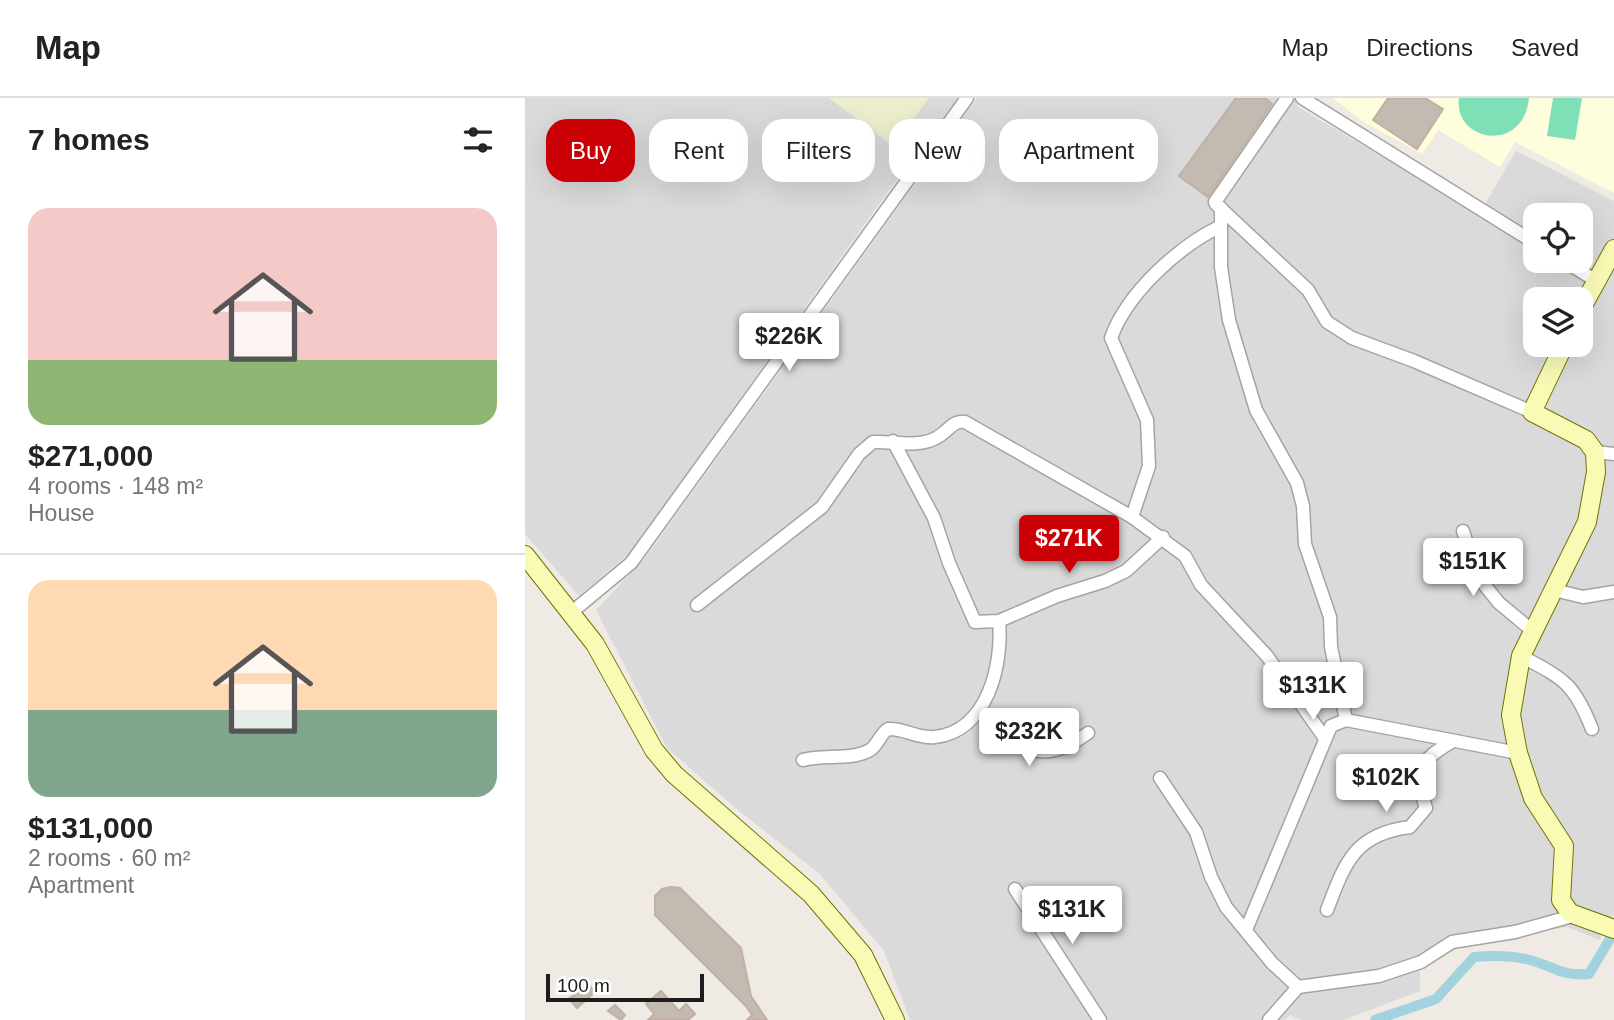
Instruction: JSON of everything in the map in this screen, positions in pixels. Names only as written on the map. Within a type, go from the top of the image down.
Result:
[{"type":"street","points":[[572,612],[631,563],[967,98]]},
{"type":"street","points":[[1287,98],[1215,202],[1308,290],[1327,322],[1335,328],[1352,338],[1414,361],[1532,412],[1586,440],[1595,452],[1596,472],[1587,522],[1521,656],[1511,715],[1518,753],[1533,798],[1564,846],[1561,900],[1570,913],[1606,925]]},
{"type":"street","points":[[1302,98],[1523,236]]},
{"type":"street","points":[[1221,208],[1223,295],[1229,320],[1256,410],[1297,483],[1303,506],[1305,544],[1330,617],[1331,647],[1346,720]]},
{"type":"street","points":[[1132,517],[1149,466],[1147,420],[1111,338],[1125,312],[1160,268],[1201,236],[1221,226]]},
{"type":"street","points":[[1592,287],[1614,249]]},
{"type":"street","points":[[1584,273],[1595,280]]},
{"type":"street","points":[[1532,412],[1558,357]]},
{"type":"street","points":[[697,605],[822,508],[859,454],[873,442],[919,444],[937,438],[955,422],[965,422],[1132,517],[1163,537],[1185,556],[1201,586],[1267,656],[1324,737]]},
{"type":"street","points":[[893,442],[935,518],[975,622],[999,621],[1126,571],[1163,537]]},
{"type":"street","points":[[1595,452],[1614,454]]},
{"type":"street","points":[[1463,531],[1478,577],[1499,603],[1534,632]]},
{"type":"street","points":[[525,555],[572,612],[602,655],[654,750],[674,774],[811,894],[863,955],[895,1020]]},
{"type":"street","points":[[1554,590],[1583,597],[1614,592]]},
{"type":"street","points":[[803,760],[820,755],[854,755],[865,752],[873,748],[888,729],[901,729],[920,737],[938,737],[980,713],[1001,645],[999,621]]},
{"type":"street","points":[[1521,656],[1547,670],[1579,695],[1592,729]]},
{"type":"street","points":[[980,713],[1018,746],[1036,752],[1056,751],[1088,733]]},
{"type":"street","points":[[1246,930],[1324,737],[1331,726],[1346,720],[1518,753]]},
{"type":"street","points":[[1327,910],[1344,864],[1362,844],[1387,830],[1410,827],[1426,808],[1420,792],[1420,768],[1429,755],[1453,741]]},
{"type":"street","points":[[1160,778],[1196,832],[1211,877],[1226,907],[1272,963],[1297,987]]},
{"type":"street","points":[[1015,889],[1100,1020]]},
{"type":"street","points":[[1269,1020],[1297,987],[1379,976],[1421,962],[1452,942],[1515,932],[1576,915]]},
{"type":"shaded area","points":[[525,98],[959,98],[943,119],[889,119],[889,182],[895,182],[631,552],[579,596],[525,534]]},
{"type":"shaded area","points":[[829,98],[929,98],[913,119],[889,119],[889,143],[875,132],[875,119],[857,119]]},
{"type":"shaded area","points":[[977,98],[1294,98],[1298,107],[1479,214],[1516,151],[1614,201],[1614,913],[1599,940],[1567,927],[1466,944],[1420,969],[1420,991],[1344,1020],[1301,1020],[1290,1015],[1285,1020],[910,1020],[884,951],[820,874],[739,811],[667,748],[596,610],[645,558],[916,182],[985,182],[985,119],[962,119]]},
{"type":"shaded area","points":[[1333,98],[1614,98],[1614,193],[1515,142],[1500,167],[1438,130],[1422,154],[1364,122]]},
{"type":"green space","points":[[1459,98],[1529,98],[1524,116],[1515,128],[1490,136],[1477,132],[1467,124],[1460,113]]},
{"type":"green space","points":[[1553,98],[1582,98],[1575,140],[1547,136]]},
{"type":"building","points":[[1236,98],[1265,98],[1272,104],[1208,197],[1179,176]]},
{"type":"building","points":[[1388,98],[1425,98],[1443,109],[1417,149],[1373,120]]},
{"type":"building","points":[[680,888],[741,948],[751,996],[767,1020],[747,1020],[752,1015],[745,1005],[655,915],[655,896],[662,889]]},
{"type":"building","points":[[588,984],[595,992],[577,1008],[569,999]]},
{"type":"building","points":[[661,991],[679,1011],[686,1004],[695,1014],[688,1020],[648,1020],[654,1014],[646,1004]]},
{"type":"building","points":[[615,1005],[625,1015],[621,1020],[608,1011]]},
{"type":"waterway","points":[[1375,1020],[1436,999],[1474,957],[1516,957],[1564,972],[1589,974],[1614,932]]}]
